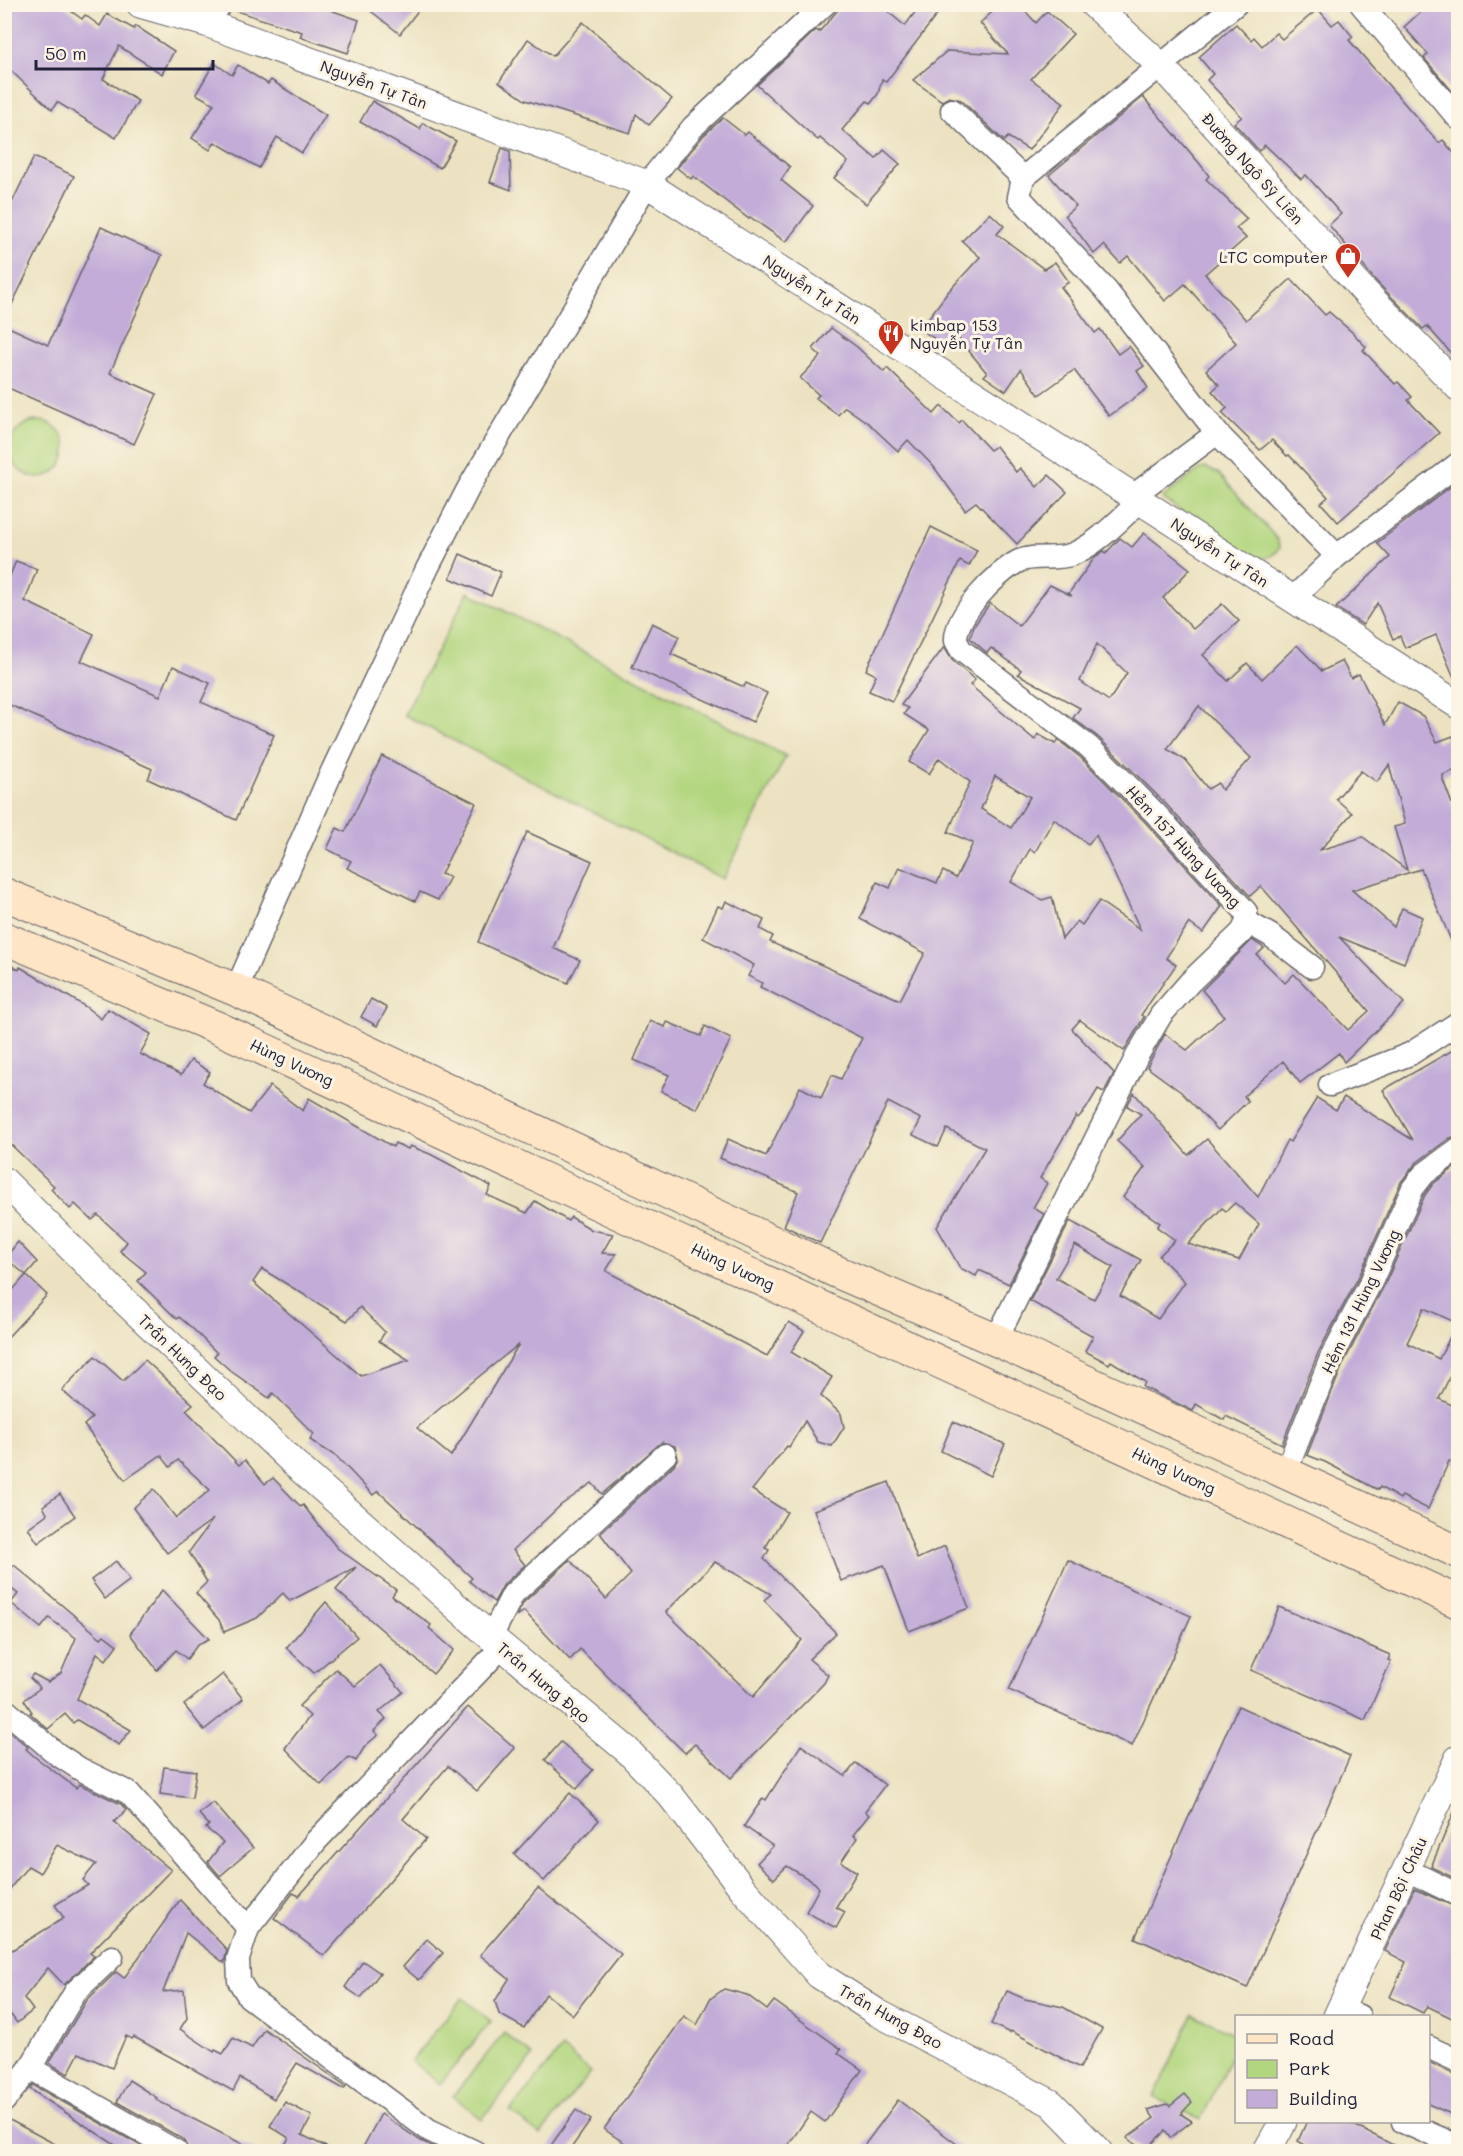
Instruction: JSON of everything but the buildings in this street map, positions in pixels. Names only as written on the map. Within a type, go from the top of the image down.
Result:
[{"type":"main road","points":[[4,894],[236,990],[835,1271],[958,1326],[996,1340],[1286,1471],[1458,1552]]},
{"type":"main road","name":"Hùng Vương","points":[[4,938],[228,1033],[1458,1602]]},
{"type":"main road","points":[[96,976],[115,941]]},
{"type":"main road","points":[[940,1362],[958,1326]]},
{"type":"street","name":"Nguyễn Tự Tân","points":[[140,4],[214,14],[647,184],[1458,705]]},
{"type":"street","points":[[236,990],[328,780],[432,559],[468,489],[647,184],[693,127],[825,4]]},
{"type":"street","name":"Đường Ngô Sỹ Liên","points":[[1093,4],[1162,67],[1364,291],[1458,387]]},
{"type":"street","points":[[1236,4],[1162,67],[1023,178],[1019,197],[1106,290],[1217,433],[1337,556]]},
{"type":"street","points":[[1361,4],[1458,118]]},
{"type":"street","points":[[952,110],[1023,178]]},
{"type":"street","points":[[1137,497],[1217,433]]},
{"type":"street","points":[[1292,599],[1337,556],[1458,464]]},
{"type":"street","name":"Hẻm 157 Hùng Vương","points":[[996,1340],[1137,1056],[1161,1015],[1190,982],[1242,932],[1247,922],[1246,912],[1129,786],[1089,747],[961,650],[956,641],[955,632],[960,619],[980,593],[1017,562],[1071,555],[1093,543],[1137,497]]},
{"type":"street","points":[[1247,922],[1270,935],[1312,967]]},
{"type":"street","points":[[1330,1085],[1410,1054],[1458,1023]]},
{"type":"street","name":"Hẻm 131 Hùng Vương","points":[[1286,1471],[1331,1359],[1372,1280],[1413,1188],[1424,1174],[1458,1149]]},
{"type":"street","name":"Trần Hưng Đạo","points":[[4,1181],[113,1290],[297,1466],[497,1642],[627,1750],[671,1796],[743,1889],[819,1975],[878,2013],[1051,2103],[1099,2151]]},
{"type":"street","points":[[475,2151],[429,2130],[249,1997],[238,1981],[238,1959],[248,1928],[316,1841],[497,1642],[513,1594],[665,1455]]},
{"type":"street","points":[[4,1709],[57,1754],[80,1770],[129,1793],[248,1928]]},
{"type":"street","name":"Phan Bội Châu","points":[[1346,2014],[1407,1870],[1458,1759]]},
{"type":"street","points":[[1407,1870],[1458,1895]]},
{"type":"street","points":[[4,2101],[30,2068],[76,1991],[112,1957]]},
{"type":"street","points":[[1430,2048],[1458,2061]]},
{"type":"street","points":[[30,2068],[176,2151]]},
{"type":"street","points":[[1266,2151],[1282,2123]]},
{"type":"street","points":[[1407,2123],[1458,2146]]},
{"type":"green space","points":[[38,421],[49,423],[58,429],[64,438],[66,449],[64,460],[58,469],[49,475],[38,477],[27,475],[18,469],[12,460],[10,449],[12,438],[18,429],[27,423]]},
{"type":"green space","points":[[1206,468],[1218,473],[1277,539],[1280,548],[1272,555],[1260,559],[1246,556],[1162,498],[1200,469]]},
{"type":"green space","points":[[468,592],[786,756],[723,879],[404,715]]},
{"type":"green space","points":[[462,1998],[491,2021],[440,2084],[411,2061]]},
{"type":"green space","points":[[1193,2014],[1235,2035],[1235,2047],[1201,2120],[1154,2097]]},
{"type":"green space","points":[[504,2033],[533,2056],[482,2119],[453,2096]]},
{"type":"green space","points":[[562,2048],[591,2072],[540,2135],[510,2111]]},
{"type":"place","name":"LTC computer","points":[[1348,279]]},
{"type":"place","name":"kimbap 153 Nguyễn Tự Tân","points":[[891,356]]}]
